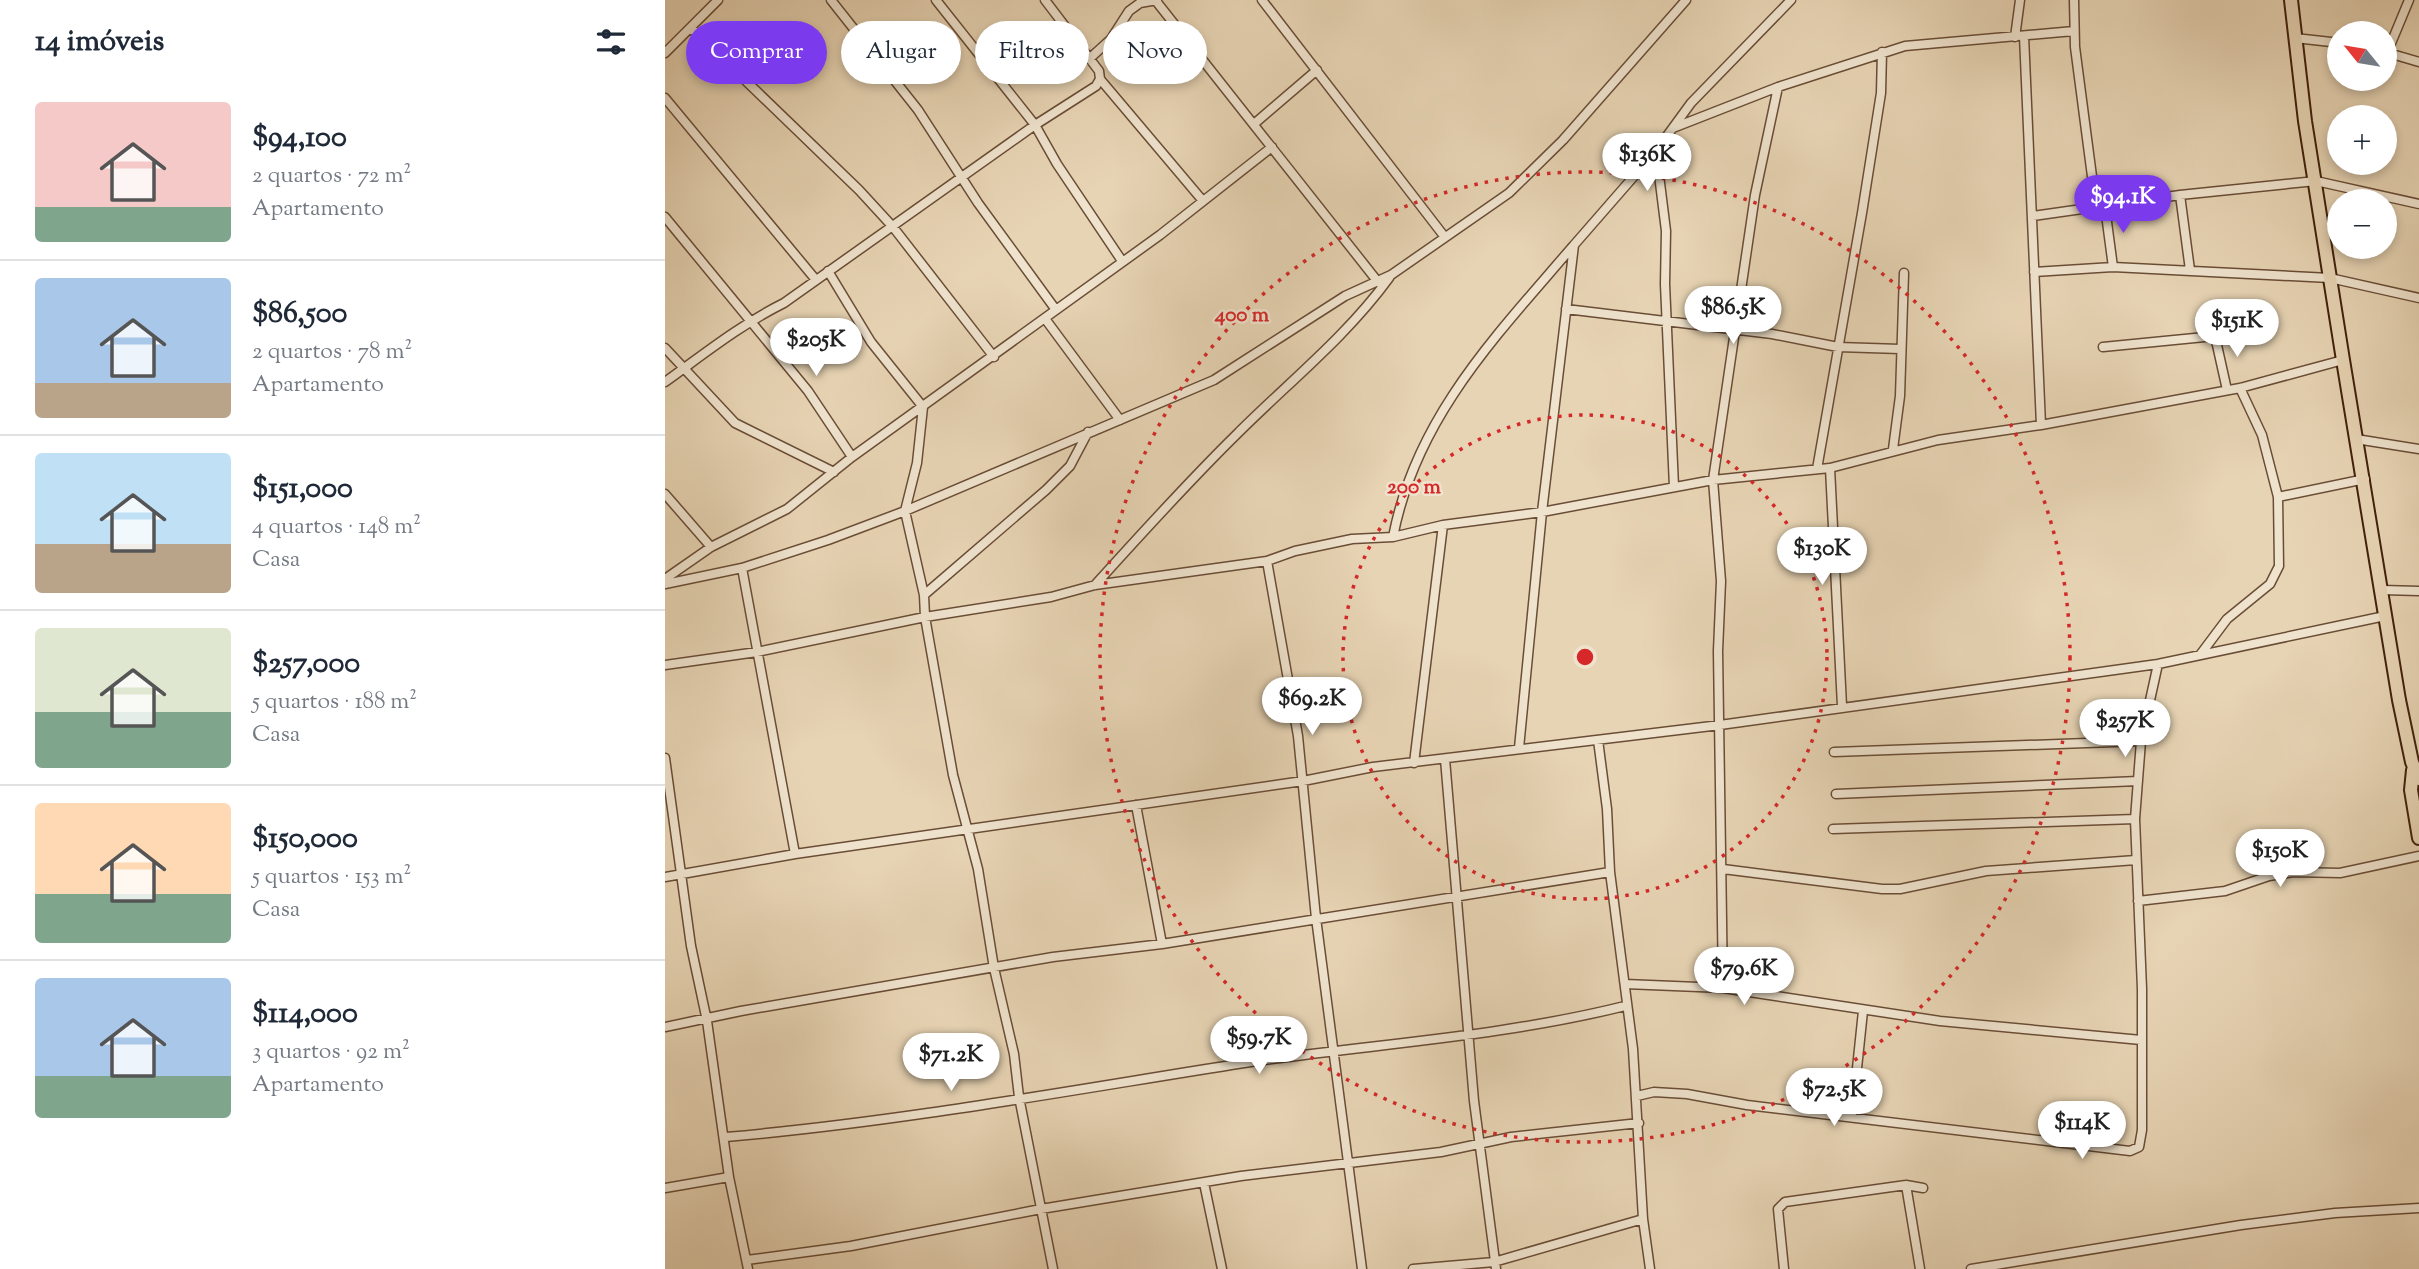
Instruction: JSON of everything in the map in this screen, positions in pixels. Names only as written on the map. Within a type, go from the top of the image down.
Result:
[{"type":"main road","points":[[2291,0],[2343,360],[2365,480],[2385,615],[2419,779]]},
{"type":"main road","points":[[2415,764],[2411,790],[2419,838]]},
{"type":"street","points":[[698,21],[717,0]]},
{"type":"street","points":[[831,0],[918,110],[978,203],[1056,310]]},
{"type":"street","points":[[1045,0],[1061,21]]},
{"type":"street","points":[[1262,0],[1444,236]]},
{"type":"street","points":[[665,584],[741,568],[905,511],[1213,380],[1345,296],[1391,275],[1514,189],[1563,139],[1686,0]]},
{"type":"street","points":[[1393,537],[1399,504],[1411,473],[1457,385],[1519,305],[1656,151],[1708,85],[1791,0]]},
{"type":"street","points":[[2020,0],[2020,36],[2033,216],[2033,272],[2041,425]]},
{"type":"street","points":[[2074,0],[2074,31],[2094,184]]},
{"type":"street","points":[[2397,28],[2409,0]]},
{"type":"street","points":[[938,1],[1035,125],[1057,164],[1122,261]]},
{"type":"street","points":[[1203,201],[1100,79],[1089,59],[1111,39],[1129,11],[1139,1],[1156,1],[1378,282]]},
{"type":"street","points":[[1673,128],[1778,87],[1905,46],[2074,31]]},
{"type":"street","points":[[665,52],[686,33]]},
{"type":"street","points":[[2295,38],[2327,42]]},
{"type":"street","points":[[1817,469],[1881,93],[1882,52]]},
{"type":"street","points":[[2397,56],[2419,62]]},
{"type":"street","points":[[1254,124],[1317,70]]},
{"type":"street","points":[[665,382],[750,320],[784,303],[1035,125],[1089,92],[1100,79]]},
{"type":"street","points":[[752,84],[893,227],[994,356]]},
{"type":"street","points":[[1723,988],[1721,581],[1713,480],[1755,195],[1778,87]]},
{"type":"street","points":[[665,98],[817,280]]},
{"type":"street","points":[[665,579],[711,547],[787,509],[852,457],[1046,320],[1272,147]]},
{"type":"street","points":[[1656,151],[1666,231],[1674,487]]},
{"type":"street","points":[[2033,216],[2105,208],[2180,195],[2316,181],[2419,204]]},
{"type":"street","points":[[2180,195],[2190,270]]},
{"type":"street","points":[[2105,208],[2113,267]]},
{"type":"street","points":[[665,217],[808,391],[852,457]]},
{"type":"street","points":[[1519,748],[1542,512],[1574,244]]},
{"type":"street","points":[[2033,272],[2113,267],[2330,278],[2419,298]]},
{"type":"street","points":[[828,271],[871,342],[923,407],[917,463],[905,511],[924,595],[925,617],[965,828],[978,869],[994,968],[1014,1054],[1019,1097],[1053,1269]]},
{"type":"street","points":[[1893,449],[1899,396],[1904,273]]},
{"type":"street","points":[[1095,585],[1237,433],[1335,342],[1367,308],[1391,275]]},
{"type":"street","points":[[1566,309],[1668,320],[1837,347],[1901,349]]},
{"type":"street","points":[[1046,320],[1120,421]]},
{"type":"street","points":[[2103,347],[2215,335],[2228,390]]},
{"type":"street","points":[[665,348],[736,423],[834,472]]},
{"type":"street","points":[[665,665],[757,652],[925,617],[1051,597],[1095,585],[1267,561],[1295,551],[1352,539],[1393,537],[1443,525],[1542,512],[1713,480],[1830,468],[1893,449],[2240,388],[2343,360]]},
{"type":"street","points":[[2200,655],[2227,620],[2270,584],[2279,566],[2278,497],[2262,435],[2240,388]]},
{"type":"street","points":[[924,595],[1046,490],[1070,466],[1088,432]]},
{"type":"street","points":[[2356,439],[2419,449]]},
{"type":"street","points":[[1830,468],[1842,706]]},
{"type":"street","points":[[2278,497],[2365,480]]},
{"type":"street","points":[[665,494],[711,547]]},
{"type":"street","points":[[1414,763],[1443,525]]},
{"type":"street","points":[[1267,561],[1289,677],[1303,781],[1316,918],[1362,1269]]},
{"type":"street","points":[[741,568],[795,854]]},
{"type":"street","points":[[2382,590],[2419,591]]},
{"type":"street","points":[[665,877],[965,828],[1519,748],[1720,724],[2158,664],[2385,615]]},
{"type":"street","points":[[1637,1096],[1654,1092],[1688,1094],[1747,1105],[1852,1116],[2058,1144],[2135,1150],[2142,1140],[2142,996],[2135,819],[2141,741],[2158,664]]},
{"type":"street","points":[[1598,740],[1607,808],[1610,872],[1625,984],[1625,1006],[1633,1049],[1643,1219],[1650,1269]]},
{"type":"street","points":[[1834,752],[2141,741]]},
{"type":"street","points":[[665,758],[691,946],[707,1021],[726,1137],[729,1177],[748,1265],[1041,1209],[1203,1183],[1481,1146],[1511,1137],[1639,1123]]},
{"type":"street","points":[[1445,759],[1468,1034],[1495,1265]]},
{"type":"street","points":[[1836,794],[2138,782]]},
{"type":"street","points":[[1136,805],[1162,944]]},
{"type":"street","points":[[1833,829],[2135,819]]},
{"type":"street","points":[[2138,901],[2225,891],[2269,876],[2293,872],[2340,873],[2419,856]]},
{"type":"street","points":[[1723,869],[1863,889],[1891,889],[1999,870],[2136,860]]},
{"type":"street","points":[[665,1027],[707,1021],[741,1011],[1053,957],[1162,944],[1610,872]]},
{"type":"street","points":[[1625,984],[1723,988],[1863,1011],[2141,1040]]},
{"type":"street","points":[[726,1137],[821,1128],[1335,1051],[1468,1034],[1625,1006]]},
{"type":"street","points":[[1852,1116],[1863,1011]]},
{"type":"street","points":[[665,1188],[729,1177]]},
{"type":"street","points":[[1203,1183],[1222,1269]]},
{"type":"street","points":[[1906,1185],[1920,1269]]},
{"type":"street","points":[[1784,1269],[1777,1221],[1778,1209],[1785,1202],[1906,1185],[1923,1188]]},
{"type":"street","points":[[1971,1269],[2241,1225],[2419,1208]]},
{"type":"street","points":[[1413,1269],[1495,1265],[1643,1219]]}]
